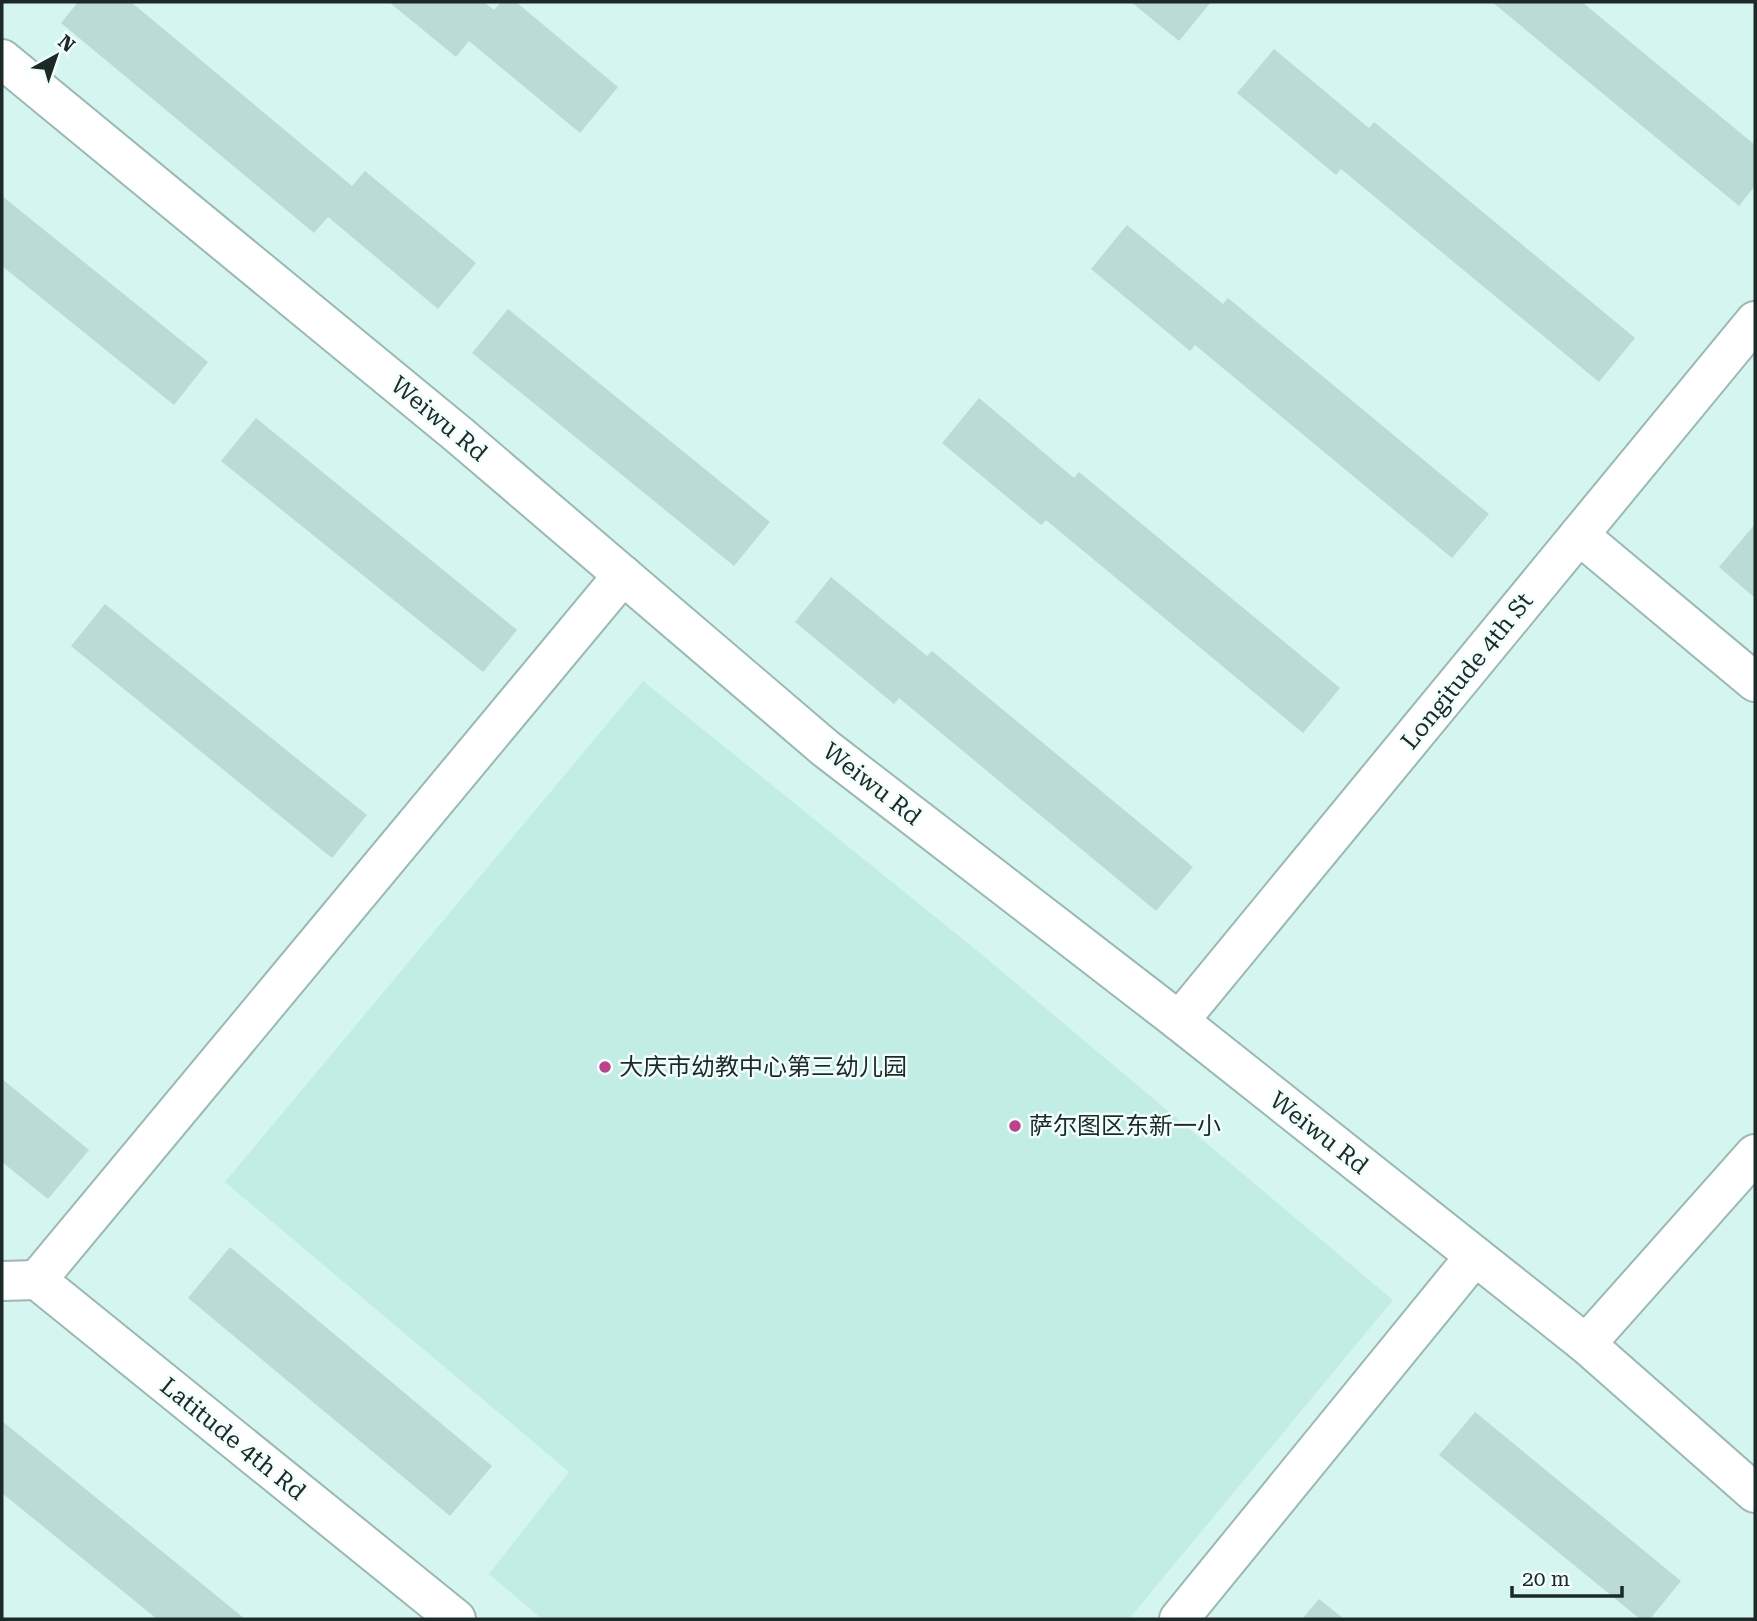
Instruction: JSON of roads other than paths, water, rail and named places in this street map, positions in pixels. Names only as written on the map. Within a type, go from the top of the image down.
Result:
[{"type":"street","name":"Weiwu Rd","points":[[2,59],[459,435],[825,748],[1179,1021],[1586,1344],[1755,1493]]},
{"type":"street","name":"Longitude 4th St","points":[[1179,1021],[1755,321]]},
{"type":"street","points":[[1579,535],[1755,682]]},
{"type":"street","points":[[19,1281],[623,575]]},
{"type":"street","points":[[1586,1344],[1755,1154]]},
{"type":"street","points":[[1179,1619],[1475,1256]]},
{"type":"street","name":"Latitude 4th Rd","points":[[19,1281],[456,1619]]},
{"type":"place","name":"大庆市幼教中心第三幼儿园","points":[[605,1067]]},
{"type":"place","name":"萨尔图区东新一小","points":[[1015,1126]]}]
